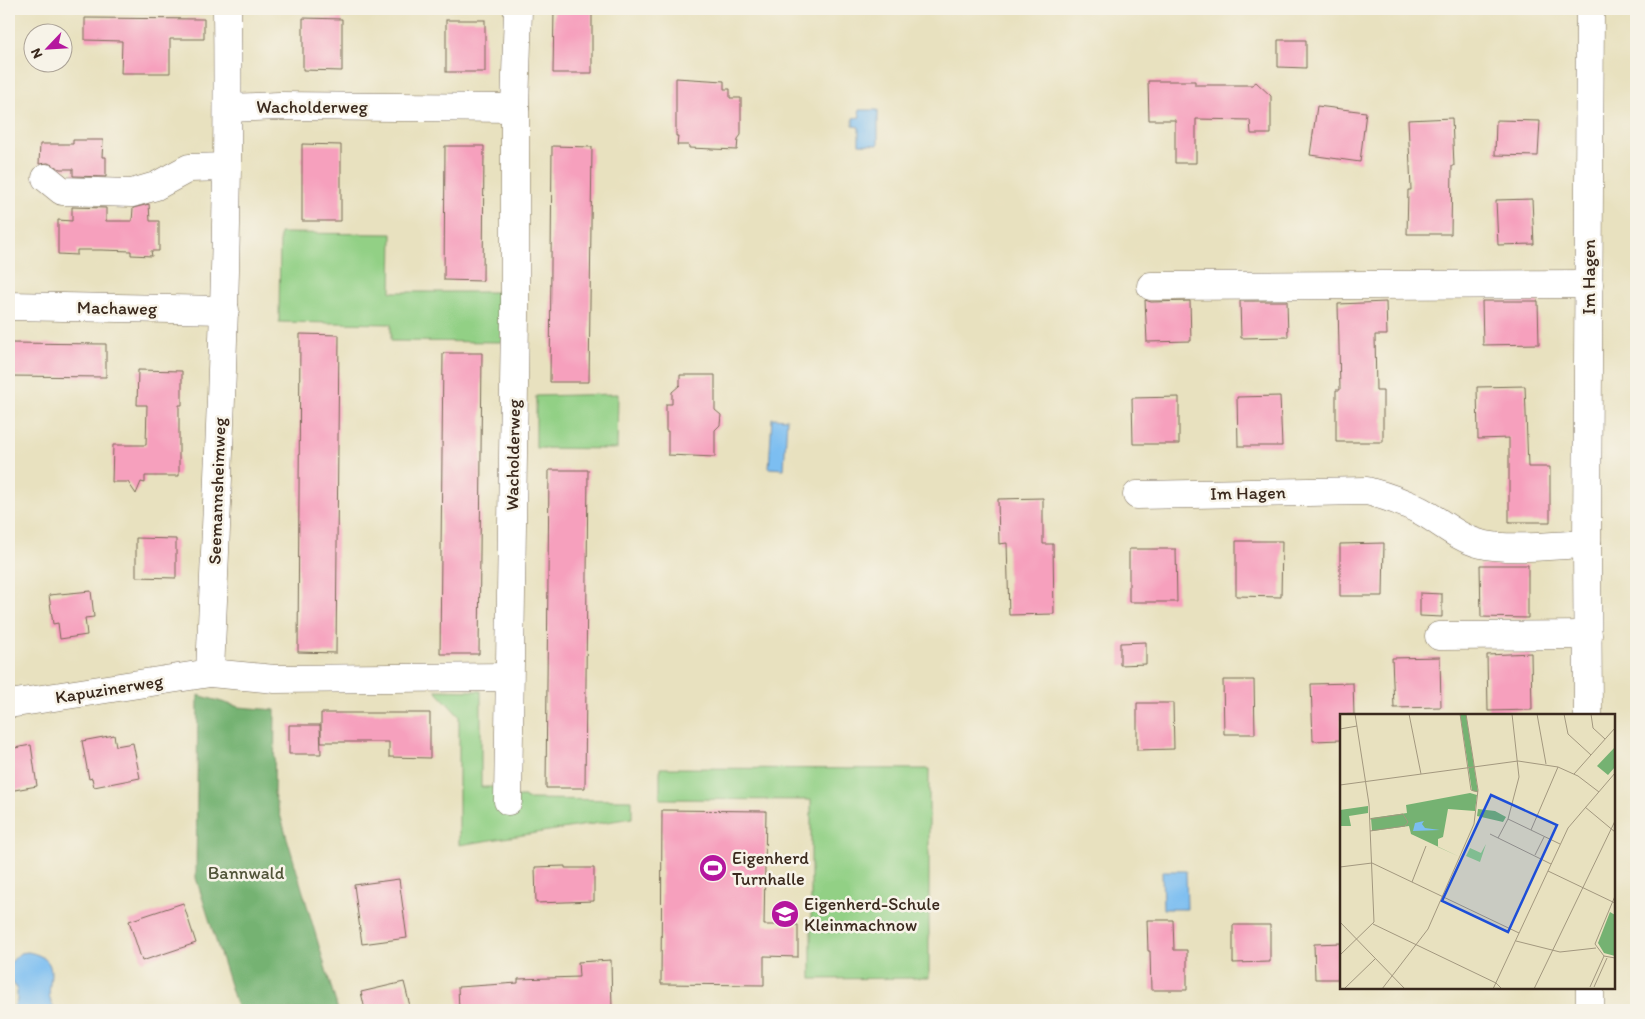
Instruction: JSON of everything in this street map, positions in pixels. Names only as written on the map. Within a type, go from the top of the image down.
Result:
[{"type":"street","name":"Seemannsheimweg","points":[[210,673],[225,310],[228,108],[227,9]]},
{"type":"street","name":"Wacholderweg","points":[[508,801],[515,317],[515,108],[518,9]]},
{"type":"street","name":"Im Hagen","points":[[1588,714],[1590,9]]},
{"type":"street","name":"Wacholderweg","points":[[228,108],[279,106],[515,108]]},
{"type":"street","points":[[46,178],[62,191],[132,193],[156,186],[189,168],[227,167]]},
{"type":"street","points":[[1150,286],[1589,284]]},
{"type":"street","name":"Machaweg","points":[[9,306],[225,310]]},
{"type":"street","name":"Im Hagen","points":[[1137,495],[1367,492],[1391,498],[1421,511],[1460,536],[1481,544],[1501,547],[1587,544]]},
{"type":"street","points":[[1439,636],[1588,635]]},
{"type":"street","points":[[210,673],[275,679],[509,677]]},
{"type":"street","name":"Kapuzinerweg","points":[[9,704],[210,673]]},
{"type":"street","points":[[1590,989],[1590,1010]]},
{"type":"green space","points":[[280,233],[392,234],[391,292],[504,292],[503,342],[391,341],[391,324],[279,322]]},
{"type":"green space","points":[[618,394],[617,449],[536,448],[536,396]]},
{"type":"green space","points":[[435,690],[481,691],[481,787],[499,787],[499,797],[632,800],[632,818],[459,845],[459,716]]},
{"type":"green space","name":"Bannwald","points":[[198,695],[239,707],[275,710],[274,794],[338,1010],[238,1010],[196,878]]},
{"type":"green space","points":[[660,768],[929,769],[929,978],[811,979],[811,800],[660,799]]},
{"type":"water","points":[[859,110],[878,110],[878,145],[859,144],[859,127],[853,126],[853,118],[860,117]]},
{"type":"water","points":[[772,418],[787,419],[784,469],[769,468]]},
{"type":"water","points":[[1162,871],[1186,871],[1187,909],[1163,909]]},
{"type":"water","points":[[28,952],[41,956],[48,962],[51,970],[49,995],[51,1003],[57,1010],[12,1010],[17,1001],[17,989],[9,977],[9,964],[20,953]]},
{"type":"building","points":[[554,9],[592,9],[592,73],[553,73]]},
{"type":"building","points":[[85,18],[204,19],[204,39],[170,39],[170,73],[121,73],[122,41],[85,40]]},
{"type":"building","points":[[303,18],[342,19],[342,71],[303,70]]},
{"type":"building","points":[[446,20],[485,20],[485,72],[446,72]]},
{"type":"building","points":[[1278,40],[1306,40],[1306,68],[1278,67]]},
{"type":"building","points":[[676,78],[724,81],[724,89],[730,89],[730,98],[741,98],[741,135],[738,139],[737,150],[689,148],[689,145],[677,145]]},
{"type":"building","points":[[1148,81],[1195,81],[1195,85],[1252,85],[1256,82],[1271,96],[1271,134],[1251,134],[1250,120],[1196,119],[1196,163],[1175,163],[1175,120],[1149,120]]},
{"type":"building","points":[[1317,106],[1366,112],[1360,162],[1310,155]]},
{"type":"building","points":[[1452,118],[1454,166],[1452,166],[1451,234],[1407,234],[1408,190],[1411,190],[1408,120]]},
{"type":"building","points":[[1496,120],[1540,121],[1538,156],[1495,155]]},
{"type":"building","points":[[73,140],[103,140],[102,157],[106,157],[106,177],[73,176],[73,169],[60,169],[48,163],[39,164],[40,144],[73,144]]},
{"type":"building","points":[[302,144],[341,145],[341,221],[302,221]]},
{"type":"building","points":[[445,146],[484,146],[483,281],[444,280]]},
{"type":"building","points":[[552,146],[592,147],[589,382],[550,382]]},
{"type":"building","points":[[1532,199],[1534,244],[1498,245],[1496,200]]},
{"type":"building","points":[[149,204],[150,221],[159,221],[159,251],[151,251],[152,256],[131,255],[131,251],[101,250],[77,250],[77,255],[58,254],[58,220],[72,221],[72,207],[106,208],[106,221],[132,221],[133,208]]},
{"type":"building","points":[[1145,300],[1151,302],[1190,301],[1191,341],[1147,342]]},
{"type":"building","points":[[1240,301],[1287,301],[1288,337],[1241,338]]},
{"type":"building","points":[[1482,301],[1538,301],[1539,344],[1483,345]]},
{"type":"building","points":[[1386,302],[1387,335],[1375,335],[1376,391],[1383,391],[1383,442],[1336,442],[1336,390],[1340,390],[1338,304]]},
{"type":"building","points":[[300,334],[339,335],[336,653],[298,652]]},
{"type":"building","points":[[9,343],[106,344],[106,377],[9,376]]},
{"type":"building","points":[[443,353],[482,353],[479,654],[440,654]]},
{"type":"building","points":[[138,370],[182,371],[182,405],[179,405],[179,476],[145,476],[145,483],[141,482],[136,494],[128,482],[112,482],[113,445],[146,445],[147,405],[137,405]]},
{"type":"building","points":[[680,375],[715,375],[715,410],[721,415],[720,425],[715,430],[715,457],[668,455],[666,404],[672,404],[672,392],[680,385]]},
{"type":"building","points":[[1525,386],[1528,467],[1550,467],[1550,522],[1509,522],[1509,438],[1478,439],[1477,387]]},
{"type":"building","points":[[1280,396],[1282,446],[1238,446],[1237,397]]},
{"type":"building","points":[[1179,397],[1179,444],[1133,444],[1132,398]]},
{"type":"building","points":[[549,470],[588,470],[585,788],[546,788]]},
{"type":"building","points":[[1043,498],[1043,544],[1053,544],[1054,614],[1009,615],[1007,543],[999,544],[998,499]]},
{"type":"building","points":[[136,538],[176,539],[176,578],[136,577]]},
{"type":"building","points":[[1236,541],[1282,541],[1281,597],[1236,596]]},
{"type":"building","points":[[1384,543],[1383,596],[1340,596],[1340,544]]},
{"type":"building","points":[[1129,549],[1176,549],[1177,602],[1129,602]]},
{"type":"building","points":[[1480,565],[1528,565],[1528,618],[1481,617]]},
{"type":"building","points":[[91,591],[94,617],[85,618],[87,635],[60,639],[58,623],[53,624],[49,595]]},
{"type":"building","points":[[1420,593],[1442,594],[1442,617],[1420,616]]},
{"type":"building","points":[[1146,642],[1146,664],[1120,665],[1120,643]]},
{"type":"building","points":[[1531,653],[1532,710],[1488,711],[1487,655]]},
{"type":"building","points":[[1440,657],[1441,707],[1394,708],[1392,658]]},
{"type":"building","points":[[1223,680],[1254,680],[1255,734],[1224,734]]},
{"type":"building","points":[[1353,683],[1354,714],[1340,714],[1340,740],[1313,741],[1311,684]]},
{"type":"building","points":[[1137,703],[1173,703],[1174,749],[1137,750]]},
{"type":"building","points":[[321,713],[430,713],[430,758],[389,757],[389,742],[321,742]]},
{"type":"building","points":[[289,725],[320,725],[321,754],[289,754]]},
{"type":"building","points":[[114,735],[116,746],[133,743],[140,778],[94,787],[92,778],[89,779],[82,741]]},
{"type":"building","points":[[31,745],[37,786],[9,791],[9,749]]},
{"type":"building","name":"Eigenherd Turnhalle","points":[[662,810],[766,811],[764,925],[798,925],[798,957],[764,956],[764,985],[661,984]]},
{"type":"building","points":[[565,866],[565,868],[594,868],[594,901],[536,903],[535,867]]},
{"type":"building","points":[[399,879],[407,938],[362,944],[354,885]]},
{"type":"building","points":[[183,903],[196,943],[142,961],[129,921]]},
{"type":"building","points":[[1147,920],[1173,920],[1174,950],[1187,950],[1187,990],[1151,990]]},
{"type":"building","points":[[1233,925],[1270,925],[1270,962],[1233,963]]},
{"type":"building","points":[[1340,943],[1340,979],[1315,979],[1314,944]]},
{"type":"building","points":[[611,960],[612,1010],[459,1010],[458,987],[518,983],[518,979],[579,977],[578,962]]},
{"type":"building","points":[[404,982],[411,1010],[365,1010],[361,992]]},
{"type":"place","name":"Eigenherd Turnhalle","points":[[713,868]]},
{"type":"place","name":"Eigenherd-Schule Kleinmachnow","points":[[785,914]]}]
